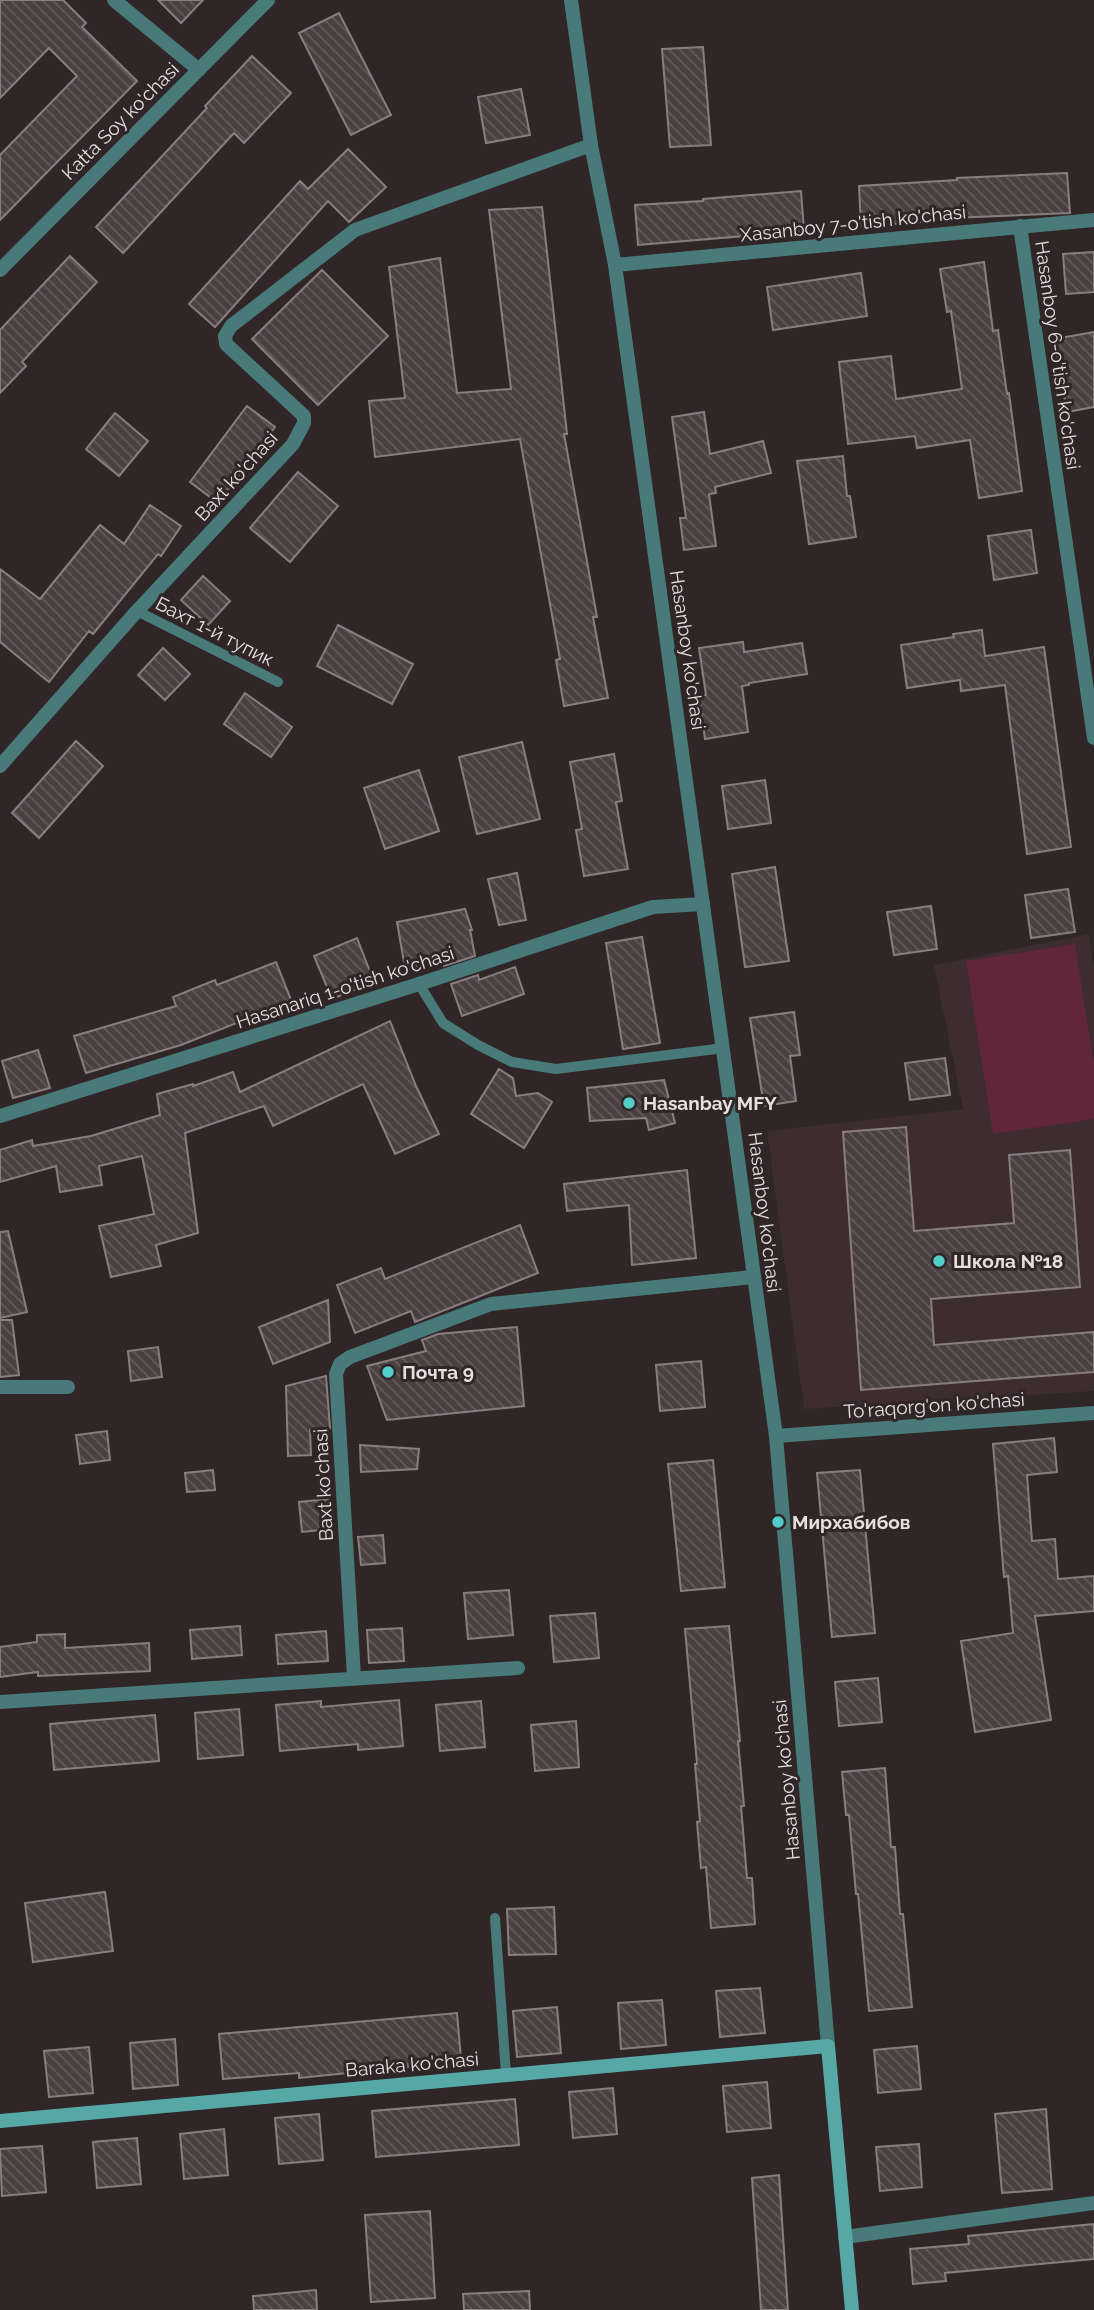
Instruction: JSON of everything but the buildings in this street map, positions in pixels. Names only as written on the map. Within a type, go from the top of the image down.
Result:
[{"type":"main road","name":"Baraka ko'chasi","points":[[0,2121],[828,2046]]},
{"type":"main road","name":"Hasanboy ko'chasi","points":[[828,2046],[852,2310]]},
{"type":"street","points":[[114,0],[199,70]]},
{"type":"street","name":"Katta Soy ko'chasi","points":[[0,270],[268,0]]},
{"type":"street","name":"Hasanboy ko'chasi","points":[[571,0],[591,145],[615,265],[776,1436],[828,2046]]},
{"type":"street","name":"Baxt ko'chasi","points":[[0,766],[137,611],[293,444],[304,423],[304,416],[226,344],[225,335],[231,326],[355,230],[591,145]]},
{"type":"street","name":"Xasanboy 7-o'tish ko'chasi","points":[[615,265],[1094,220]]},
{"type":"street","name":"Hasanboy 6-o'tish ko'chasi","points":[[1020,226],[1094,738]]},
{"type":"street","name":"Hasanariq 1-o'tish ko'chasi","points":[[0,1115],[419,984],[653,907],[703,904]]},
{"type":"street","name":"Baxt ko'chasi","points":[[354,1677],[336,1374],[340,1364],[350,1357],[491,1304],[753,1278]]},
{"type":"street","points":[[0,1387],[68,1387]]},
{"type":"street","name":"To'raqorg'on ko'chasi","points":[[776,1436],[1094,1413]]},
{"type":"street","points":[[0,1702],[518,1668]]},
{"type":"street","points":[[845,2237],[1094,2203]]},
{"type":"lane","name":"Бахт 1-й тупик","points":[[137,611],[278,682]]},
{"type":"lane","points":[[419,984],[443,1023],[512,1062],[556,1069],[724,1048]]},
{"type":"lane","points":[[495,1918],[506,2074]]},
{"type":"shaded area","name":"Школа №18","points":[[1089,934],[1094,968],[1094,1391],[804,1409],[767,1131],[963,1109],[934,965]]},
{"type":"shaded area","points":[[1075,944],[1094,1064],[1094,1119],[993,1134],[966,961]]},
{"type":"place","name":"Hasanbay MFY","points":[[629,1103]]},
{"type":"place","name":"Школа №18","points":[[939,1261]]},
{"type":"place","name":"Почта 9","points":[[388,1372]]},
{"type":"place","name":"Мирхабибов","points":[[778,1522]]}]
